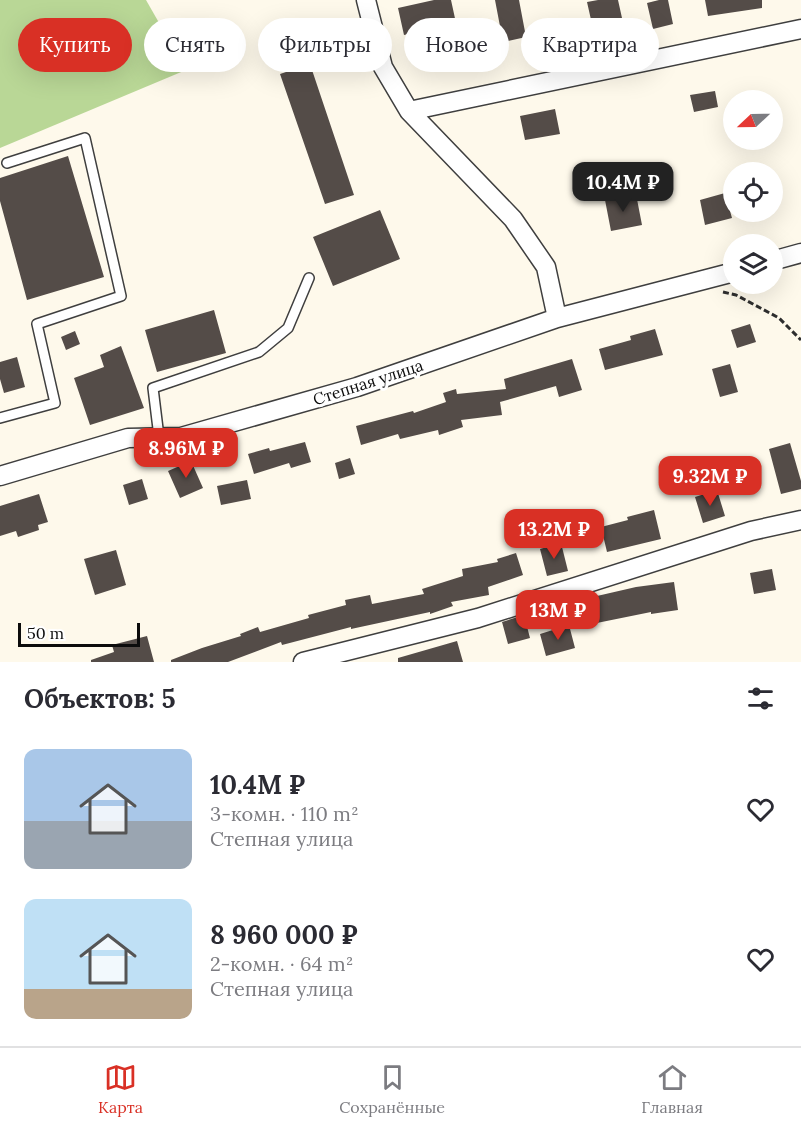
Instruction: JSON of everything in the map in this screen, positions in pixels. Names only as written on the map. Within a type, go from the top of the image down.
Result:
[{"type":"street","points":[[366,0],[383,67],[409,111],[513,219],[546,267],[557,318]]},
{"type":"street","points":[[409,111],[801,29]]},
{"type":"street","points":[[783,258],[801,253]]},
{"type":"street","name":"Степная улица","points":[[0,476],[128,438],[181,437],[357,387],[557,318],[723,275]]},
{"type":"street","points":[[303,662],[478,618],[751,531],[801,520]]},
{"type":"lane","points":[[0,418],[55,402],[37,324],[121,296],[85,138],[8,163]]},
{"type":"lane","points":[[159,437],[153,388],[259,352],[288,328],[309,278]]},
{"type":"path","points":[[716,291],[736,295],[779,318],[801,340]]},
{"type":"green space","points":[[0,0],[146,0],[156,18],[144,18],[144,72],[181,72],[0,148]]},
{"type":"building","points":[[434,0],[451,0],[455,18],[404,18],[404,35],[398,8]]},
{"type":"building","points":[[495,0],[519,0],[522,18],[521,38],[509,41],[509,18],[498,18]]},
{"type":"building","points":[[618,0],[622,18],[591,18],[587,2]]},
{"type":"building","points":[[668,0],[673,24],[659,28],[659,18],[650,18],[647,3]]},
{"type":"building","points":[[705,0],[762,0],[762,8],[708,16]]},
{"type":"building","points":[[313,72],[354,195],[325,204],[280,74]]},
{"type":"building","points":[[715,91],[718,107],[694,112],[690,95]]},
{"type":"building","points":[[555,109],[560,134],[525,140],[520,116]]},
{"type":"building","points":[[68,156],[104,277],[27,300],[0,201],[0,178]]},
{"type":"building","points":[[636,194],[642,225],[611,231],[605,200]]},
{"type":"building","points":[[723,194],[723,220],[705,225],[700,200]]},
{"type":"building","points":[[380,210],[400,259],[333,286],[313,237]]},
{"type":"building","points":[[214,310],[226,353],[157,372],[145,330]]},
{"type":"building","points":[[750,324],[756,342],[737,348],[731,330]]},
{"type":"building","points":[[655,329],[663,355],[605,370],[599,349],[631,340],[630,336]]},
{"type":"building","points":[[75,331],[80,344],[66,350],[61,337]]},
{"type":"building","points":[[121,346],[144,408],[90,425],[74,378],[104,367],[100,355]]},
{"type":"building","points":[[17,357],[25,387],[4,393],[0,379],[0,362]]},
{"type":"building","points":[[572,359],[582,390],[559,397],[556,386],[500,402],[502,415],[461,420],[463,427],[439,435],[438,430],[400,439],[398,434],[361,445],[356,426],[413,411],[414,413],[446,402],[443,393],[456,389],[457,394],[506,389],[504,379]]},
{"type":"building","points":[[730,364],[738,392],[720,397],[712,369]]},
{"type":"building","points":[[305,442],[311,462],[291,468],[289,463],[254,474],[248,454]]},
{"type":"building","points":[[790,443],[801,481],[801,489],[781,494],[769,449]]},
{"type":"building","points":[[350,458],[355,474],[339,479],[335,463]]},
{"type":"building","points":[[191,461],[203,488],[180,498],[168,471]]},
{"type":"building","points":[[142,479],[148,499],[129,505],[123,485]]},
{"type":"building","points":[[247,480],[251,499],[221,505],[217,486]]},
{"type":"building","points":[[717,490],[725,516],[703,523],[695,497]]},
{"type":"building","points":[[39,494],[48,522],[38,525],[39,530],[18,537],[16,531],[0,536],[0,506]]},
{"type":"building","points":[[654,510],[661,539],[607,552],[601,527]]},
{"type":"building","points":[[561,543],[568,571],[547,576],[540,549]]},
{"type":"building","points":[[116,550],[126,585],[95,595],[84,559]]},
{"type":"building","points":[[516,553],[523,575],[488,587],[489,595],[451,602],[453,606],[430,614],[430,612],[351,629],[351,627],[282,645],[281,642],[228,662],[171,662],[171,660],[202,648],[241,636],[240,634],[258,627],[260,632],[309,618],[308,615],[346,605],[345,600],[370,595],[372,604],[424,594],[422,589],[463,576],[462,569],[498,562],[497,559]]},
{"type":"building","points":[[772,569],[776,590],[754,594],[750,573]]},
{"type":"building","points":[[674,582],[678,610],[651,614],[651,612],[577,627],[571,602],[636,587]]},
{"type":"building","points":[[524,615],[530,638],[508,644],[502,622]]},
{"type":"building","points":[[569,625],[575,648],[546,656],[540,634]]},
{"type":"building","points":[[147,636],[154,662],[91,662],[91,660],[114,652],[112,645]]},
{"type":"building","points":[[457,641],[463,662],[398,662],[398,658]]}]
